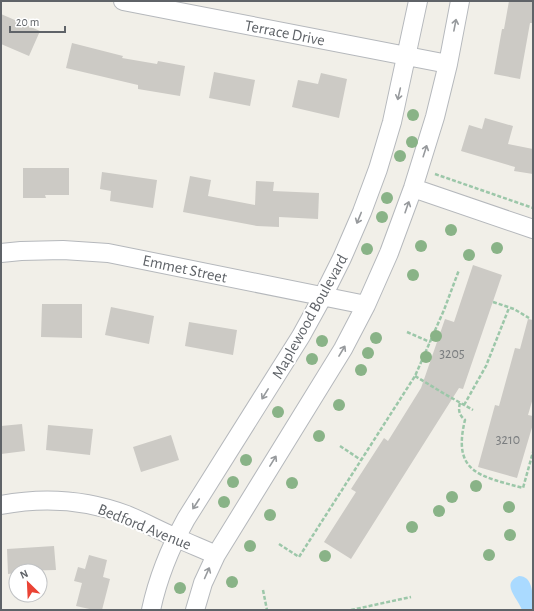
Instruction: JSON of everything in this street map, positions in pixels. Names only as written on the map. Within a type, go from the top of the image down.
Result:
[{"type":"street","name":"Terrace Drive","points":[[123,1],[448,64]]},
{"type":"street","name":"Maplewood Boulevard","points":[[150,610],[161,572],[186,519],[301,336],[324,296],[354,231],[378,169],[392,122],[418,1]]},
{"type":"street","points":[[196,610],[203,582],[216,555],[343,350],[366,305],[389,253],[413,188],[435,117],[448,64],[460,1]]},
{"type":"street","points":[[413,188],[533,229]]},
{"type":"street","name":"Emmet Street","points":[[1,253],[21,250],[63,250],[108,253],[366,305]]},
{"type":"street","name":"Bedford Avenue","points":[[1,505],[48,500],[92,505],[115,511],[138,520],[216,555]]},
{"type":"path","points":[[435,174],[533,208]]},
{"type":"path","points":[[279,544],[299,557],[415,376],[459,270]]},
{"type":"path","points":[[492,302],[509,308],[529,318]]},
{"type":"path","points":[[464,405],[486,366],[509,308]]},
{"type":"path","points":[[407,332],[430,342]]},
{"type":"path","points":[[415,376],[473,410]]},
{"type":"path","points":[[460,402],[459,412],[465,420],[462,436],[463,455],[467,465],[476,472],[493,480],[523,488],[533,452]]},
{"type":"path","points":[[340,446],[362,460]]},
{"type":"path","points":[[263,590],[267,610]]},
{"type":"path","points":[[351,610],[411,597]]},
{"type":"water","points":[[519,576],[528,580],[532,588],[533,610],[522,610],[512,592],[511,583]]},
{"type":"building","points":[[509,1],[533,1],[533,23],[530,23],[520,79],[494,74],[502,29],[504,29]]},
{"type":"building","points":[[1,14],[40,31],[29,56],[1,44]]},
{"type":"building","points":[[72,43],[123,56],[122,58],[157,64],[158,61],[185,66],[180,96],[138,89],[138,85],[66,68]]},
{"type":"building","points":[[214,72],[255,80],[250,106],[209,98]]},
{"type":"building","points":[[321,73],[347,79],[339,118],[292,107],[298,80],[318,84]]},
{"type":"building","points":[[485,118],[513,126],[508,144],[533,149],[533,174],[514,171],[515,167],[461,151],[469,125],[482,129]]},
{"type":"building","points":[[23,168],[69,168],[69,195],[45,195],[46,198],[23,198]]},
{"type":"building","points":[[102,172],[157,180],[153,208],[110,201],[111,191],[100,189]]},
{"type":"building","points":[[190,176],[211,180],[208,196],[255,205],[256,181],[274,182],[273,191],[319,193],[318,219],[279,217],[279,227],[257,226],[183,212]]},
{"type":"building","points":[[473,265],[502,275],[463,389],[459,388],[351,559],[324,542],[356,492],[351,489],[384,438],[388,441],[421,388],[445,319],[454,322]]},
{"type":"building","points":[[42,304],[82,304],[82,338],[41,337]]},
{"type":"building","points":[[111,307],[154,316],[149,344],[105,335]]},
{"type":"building","points":[[528,319],[533,320],[533,398],[528,415],[533,416],[533,424],[517,478],[478,467],[495,405],[499,406],[515,348],[520,349]]},
{"type":"building","points":[[189,322],[237,330],[233,355],[185,346]]},
{"type":"building","points":[[22,424],[25,451],[1,454],[1,426]]},
{"type":"building","points":[[48,425],[93,429],[90,455],[46,450]]},
{"type":"building","points":[[171,435],[179,460],[141,472],[133,447]]},
{"type":"building","points":[[54,546],[56,570],[48,570],[48,563],[8,563],[8,574],[7,549]]},
{"type":"building","points":[[89,555],[107,560],[103,577],[110,579],[102,610],[94,610],[76,606],[82,583],[74,581],[78,567],[85,569]]}]
